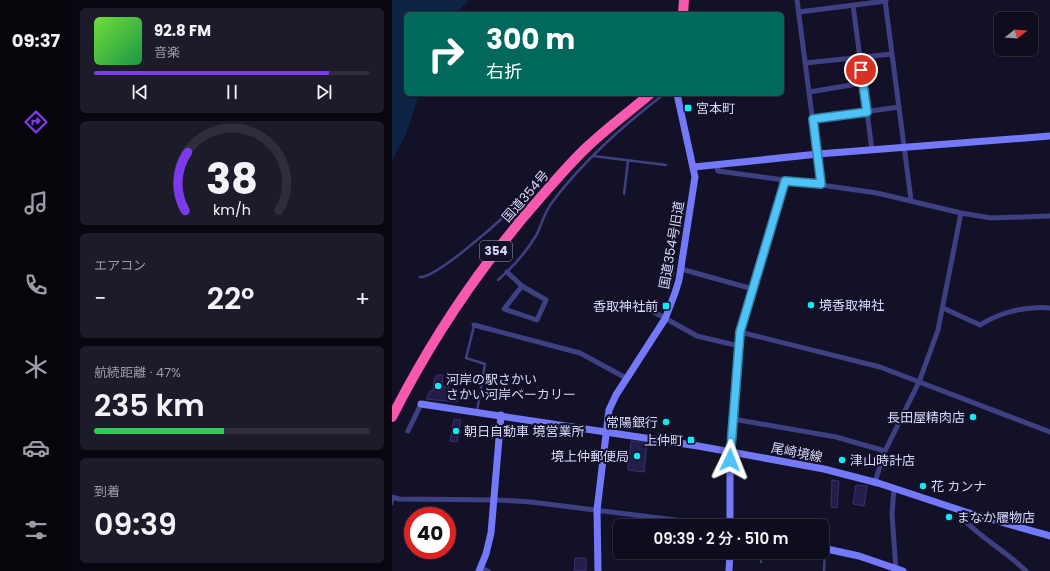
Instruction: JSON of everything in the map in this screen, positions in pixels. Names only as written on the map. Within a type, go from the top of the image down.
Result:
[{"type":"highway","points":[[683,12],[684,0]]},
{"type":"highway","name":"国道354号","points":[[392,417],[430,346],[466,292],[506,238],[587,147],[648,96]]},
{"type":"street","points":[[797,0],[821,184]]},
{"type":"street","points":[[798,12],[886,0],[911,200]]},
{"type":"street","points":[[853,5],[872,150]]},
{"type":"street","points":[[805,63],[892,54]]},
{"type":"street","points":[[809,92],[863,83]]},
{"type":"street","name":"国道354号旧道","points":[[598,571],[597,510],[606,432],[612,404],[626,378],[665,319],[676,293],[681,268],[694,185],[694,167],[677,96]]},
{"type":"street","points":[[813,119],[900,107]]},
{"type":"street","points":[[694,167],[818,154],[1050,136]]},
{"type":"street","points":[[716,164],[718,171],[785,181],[821,184],[911,200],[961,213],[991,218],[1050,216]]},
{"type":"street","points":[[730,519],[730,452],[740,332],[785,181]]},
{"type":"street","points":[[875,482],[885,450],[919,382],[938,330],[961,213]]},
{"type":"street","points":[[681,268],[754,289]]},
{"type":"street","points":[[507,272],[522,286],[546,300],[537,320],[504,309],[522,286]]},
{"type":"street","points":[[645,307],[697,336],[739,346]]},
{"type":"street","points":[[943,308],[980,325],[1006,314],[1024,309],[1050,308]]},
{"type":"street","points":[[474,325],[580,353],[626,378]]},
{"type":"street","points":[[740,332],[880,367],[1050,432]]},
{"type":"street","points":[[408,431],[421,404]]},
{"type":"street","name":"尾崎境線","points":[[421,404],[477,411],[730,452],[824,469],[875,482],[966,512],[1050,536]]},
{"type":"street","points":[[488,571],[480,569],[491,533],[501,415]]},
{"type":"street","points":[[733,420],[836,437],[885,450]]},
{"type":"street","points":[[829,549],[859,556],[899,570],[892,514],[894,488]]},
{"type":"street","points":[[393,497],[399,499],[493,500],[597,510],[667,519]]},
{"type":"street","points":[[966,512],[965,521],[977,533],[1013,558],[1026,571]]},
{"type":"street","points":[[729,571],[730,559]]},
{"type":"lane","points":[[498,280],[507,272],[536,234],[552,202],[593,156],[624,125],[661,96]]},
{"type":"lane","points":[[593,156],[666,165]]},
{"type":"lane","points":[[624,194],[628,161]]},
{"type":"lane","points":[[420,277],[429,276],[456,257],[509,212],[543,176],[554,183]]},
{"type":"lane","points":[[474,325],[466,358],[485,364],[477,411]]},
{"type":"lane","points":[[392,504],[393,497]]},
{"type":"lane","points":[[824,559],[824,571]]},
{"type":"water","points":[[392,0],[469,0],[457,12],[404,12],[404,96],[418,96],[406,134],[392,161]]},
{"type":"building","points":[[660,269],[674,272],[671,286],[658,284]]},
{"type":"building","name":"河岸の駅さかい さかい河岸ベーカリー","points":[[437,375],[443,375],[442,386],[449,387],[448,396],[458,397],[457,402],[426,399],[430,391],[433,391],[434,380]]},
{"type":"building","name":"朝日自動車 境営業所","points":[[454,419],[461,420],[457,442],[450,441]]},
{"type":"building","points":[[631,441],[647,443],[644,472],[628,470]]},
{"type":"building","points":[[832,480],[839,481],[837,508],[831,507]]},
{"type":"building","points":[[856,485],[867,486],[864,506],[853,504]]},
{"type":"building","points":[[575,558],[586,558],[586,571],[574,571]]},
{"type":"place","name":"宮本町","points":[[688,108]]},
{"type":"place","name":"境香取神社","points":[[811,305]]},
{"type":"place","name":"香取神社前","points":[[666,306]]},
{"type":"place","name":"河岸の駅さかい さかい河岸ベーカリー","points":[[438,386]]},
{"type":"place","name":"長田屋精肉店","points":[[973,417]]},
{"type":"place","name":"常陽銀行","points":[[666,422]]},
{"type":"place","name":"朝日自動車 境営業所","points":[[456,431]]},
{"type":"place","name":"上仲町","points":[[691,440]]},
{"type":"place","name":"境上仲郵便局","points":[[637,456]]},
{"type":"place","name":"津山時計店","points":[[842,460]]},
{"type":"place","name":"花 カンナ","points":[[923,486]]},
{"type":"place","name":"まなか履物店","points":[[949,517]]},
{"type":"route","points":[[730,460],[740,332],[785,181],[821,184],[813,119],[867,112],[861,70]]}]
